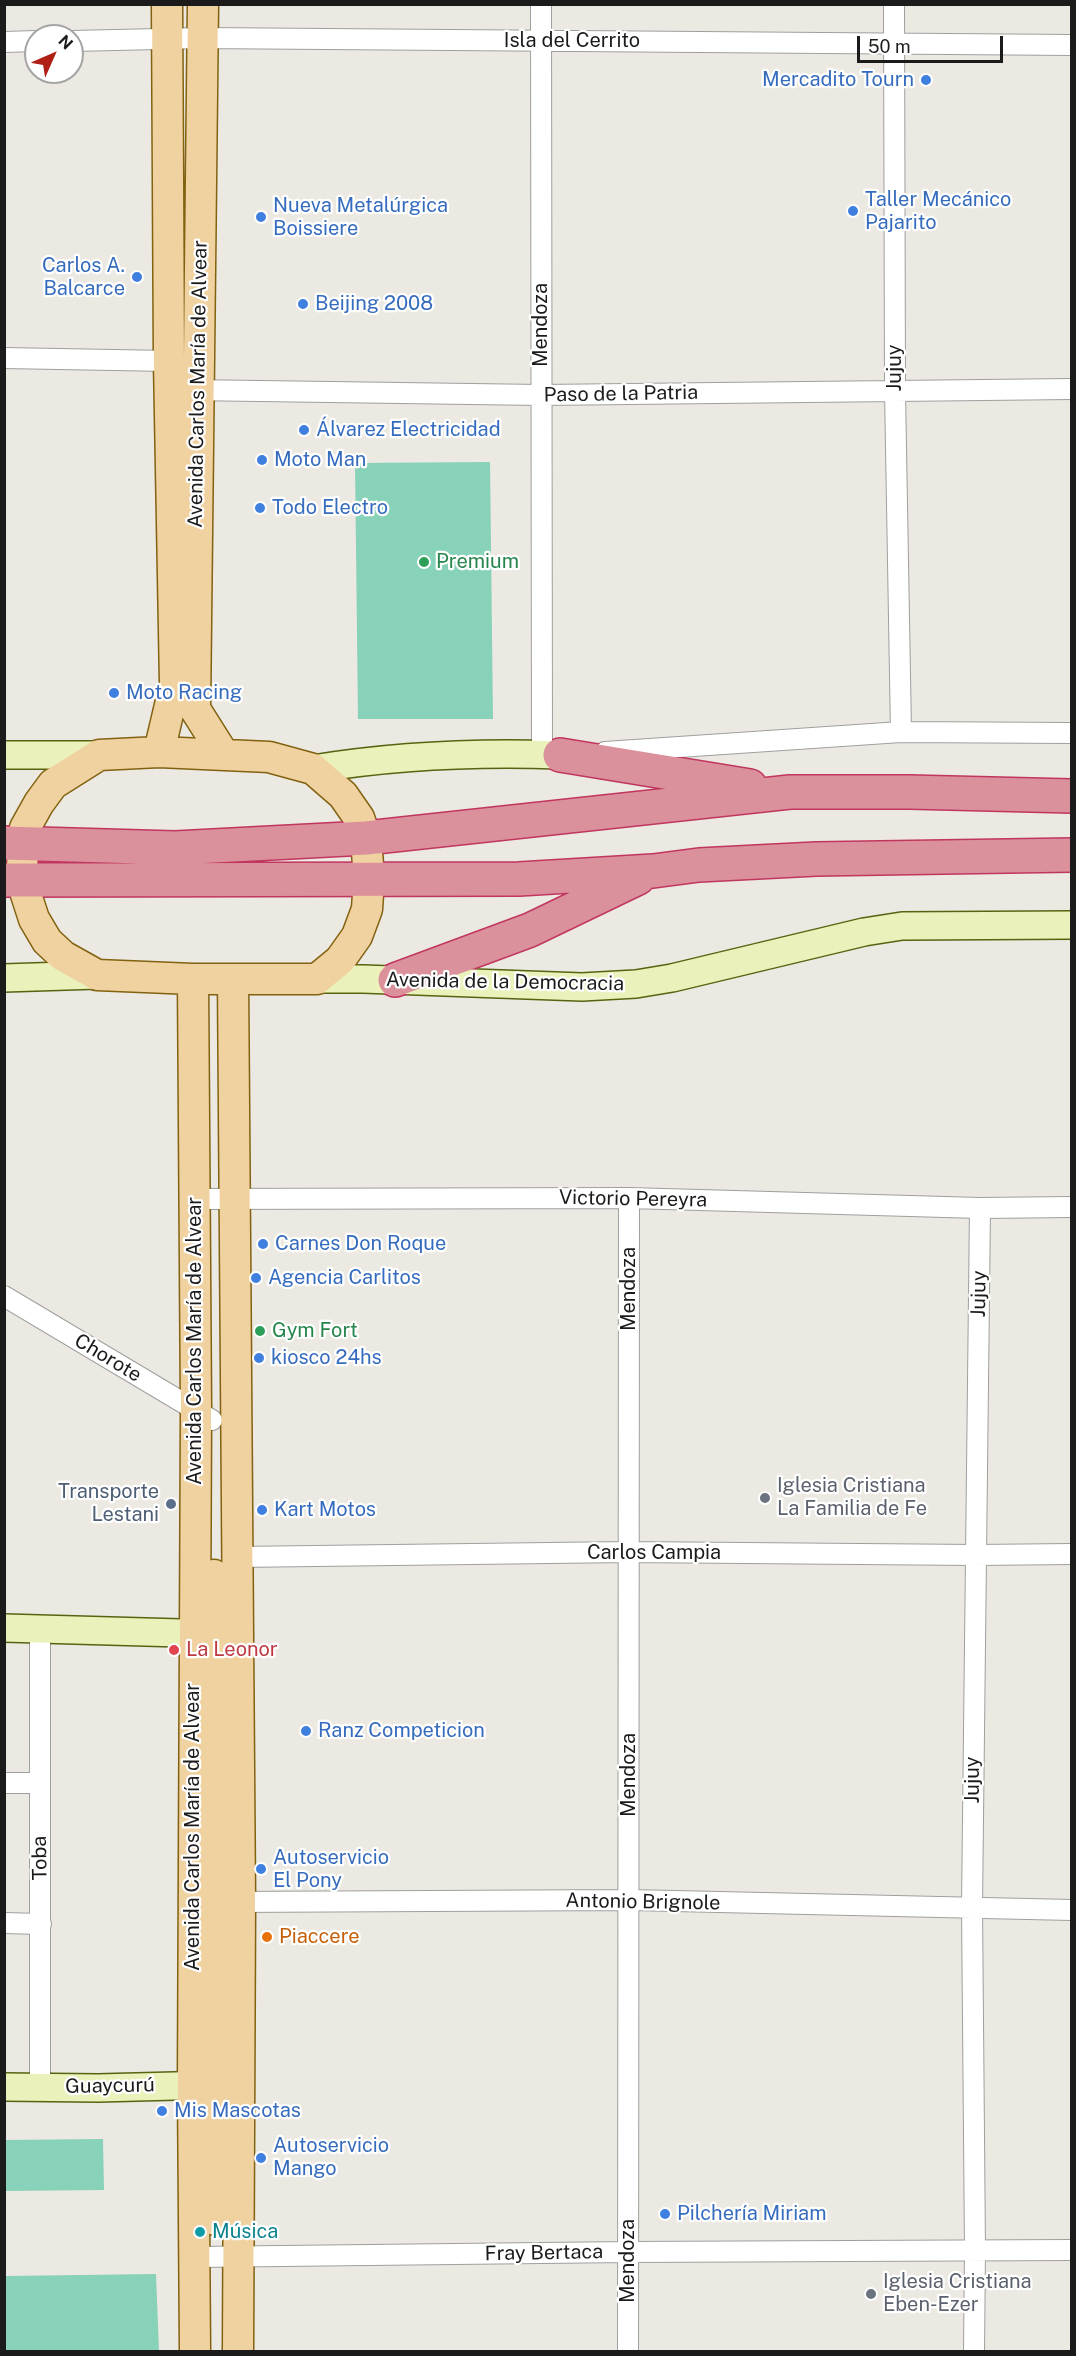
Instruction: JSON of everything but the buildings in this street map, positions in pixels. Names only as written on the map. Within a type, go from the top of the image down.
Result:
[{"type":"highway","points":[[551,754],[790,792]]},
{"type":"highway","points":[[14,844],[175,848],[366,838],[790,792],[1071,795]]},
{"type":"highway","points":[[13,879],[519,879],[653,871],[699,865],[816,859],[1071,855]]},
{"type":"highway","points":[[395,980],[530,930],[653,871]]},
{"type":"main road","name":"Avenida Carlos María de Alvear","points":[[167,4],[169,361],[184,390],[195,709],[224,754]]},
{"type":"main road","name":"Avenida Carlos María de Alvear","points":[[159,752],[175,684],[184,390],[203,4]]},
{"type":"main road","points":[[98,975],[63,956],[47,941],[13,879],[14,844],[53,784],[99,755],[159,752],[269,757],[313,770],[343,795],[359,818],[366,838],[369,879],[367,909],[357,936],[340,960],[317,979]]},
{"type":"main road","name":"Avenida de la Democracia","points":[[98,975],[193,979],[317,979]]},
{"type":"main road","name":"Avenida Carlos María de Alvear","points":[[193,979],[193,1015],[214,1199],[237,1557],[216,1634],[204,2085],[216,2257],[238,2352]]},
{"type":"main road","name":"Avenida Carlos María de Alvear","points":[[214,1199],[232,1024],[233,979]]},
{"type":"main road","name":"Avenida Carlos María de Alvear","points":[[193,1015],[214,1112]]},
{"type":"main road","name":"Avenida Carlos María de Alvear","points":[[215,2352],[228,1902],[204,1415],[214,1199],[214,1112],[232,1024]]},
{"type":"main road","name":"Avenida Carlos María de Alvear","points":[[204,2085],[228,1902]]},
{"type":"main road","name":"Avenida Carlos María de Alvear","points":[[195,2352],[216,2257]]},
{"type":"street","name":"Mendoza","points":[[541,4],[541,395],[551,754]]},
{"type":"street","name":"Jujuy","points":[[894,4],[901,732]]},
{"type":"street","name":"Isla del Cerrito","points":[[84,41],[202,38],[1071,45]]},
{"type":"street","points":[[4,42],[24,42]]},
{"type":"street","points":[[4,358],[169,361]]},
{"type":"street","name":"Paso de la Patria","points":[[184,390],[541,395],[1071,389]]},
{"type":"street","points":[[313,770],[360,761],[551,754],[901,732],[1071,733]]},
{"type":"street","points":[[4,755],[99,755]]},
{"type":"street","name":"Avenida de la Democracia","points":[[317,979],[582,987],[636,984],[672,978],[864,932],[902,926],[1071,925]]},
{"type":"street","name":"Avenida de la Democracia","points":[[4,978],[98,975]]},
{"type":"street","name":"Mendoza","points":[[628,2352],[629,1198]]},
{"type":"street","name":"Victorio Pereyra","points":[[214,1199],[629,1198],[980,1208],[1071,1207]]},
{"type":"street","name":"Jujuy","points":[[974,2352],[972,1906],[980,1208]]},
{"type":"street","name":"Chorote","points":[[4,1296],[204,1415]]},
{"type":"street","name":"Carlos Campia","points":[[237,1557],[628,1552],[1071,1554]]},
{"type":"street","points":[[4,1628],[216,1634]]},
{"type":"street","name":"Toba","points":[[40,1630],[40,2087]]},
{"type":"street","points":[[4,1783],[39,1783]]},
{"type":"street","name":"Antonio Brignole","points":[[228,1902],[630,1900],[1071,1910]]},
{"type":"street","points":[[4,1923],[41,1924]]},
{"type":"street","name":"Guaycurú","points":[[4,2087],[204,2085]]},
{"type":"street","name":"Fray Bertaca","points":[[216,2257],[1071,2250]]},
{"type":"green space","name":"Premium","points":[[490,462],[493,719],[358,719],[355,463]]},
{"type":"green space","points":[[103,2139],[104,2190],[5,2191],[5,2140]]},
{"type":"green space","points":[[156,2274],[159,2351],[5,2351],[5,2276]]},
{"type":"place","name":"Mercadito Tourn","points":[[926,80]]},
{"type":"place","name":"Taller Mecánico Pajarito","points":[[853,211]]},
{"type":"place","name":"Nueva Metalúrgica Boissiere","points":[[261,217]]},
{"type":"place","name":"Carlos A. Balcarce","points":[[137,277]]},
{"type":"place","name":"Beijing 2008","points":[[303,304]]},
{"type":"place","name":"Álvarez Electricidad","points":[[304,430]]},
{"type":"place","name":"Moto Man","points":[[262,460]]},
{"type":"place","name":"Todo Electro","points":[[260,508]]},
{"type":"place","name":"Premium","points":[[424,562]]},
{"type":"place","name":"Moto Racing","points":[[114,693]]},
{"type":"place","name":"Carnes Don Roque","points":[[263,1244]]},
{"type":"place","name":"Agencia Carlitos","points":[[256,1278]]},
{"type":"place","name":"Gym Fort","points":[[260,1331]]},
{"type":"place","name":"kiosco 24hs","points":[[259,1358]]},
{"type":"place","name":"Iglesia Cristiana La Familia de Fe","points":[[765,1498]]},
{"type":"place","name":"Transporte Lestani","points":[[171,1504]]},
{"type":"place","name":"Kart Motos","points":[[262,1510]]},
{"type":"place","name":"La Leonor","points":[[174,1650]]},
{"type":"place","name":"Ranz Competicion","points":[[306,1731]]},
{"type":"place","name":"Autoservicio El Pony","points":[[261,1869]]},
{"type":"place","name":"Piaccere","points":[[267,1937]]},
{"type":"place","name":"Mis Mascotas","points":[[162,2111]]},
{"type":"place","name":"Autoservicio Mango","points":[[261,2158]]},
{"type":"place","name":"Pilchería Miriam","points":[[665,2214]]},
{"type":"place","name":"Música","points":[[200,2232]]},
{"type":"place","name":"Iglesia Cristiana Eben-Ezer","points":[[871,2294]]}]
